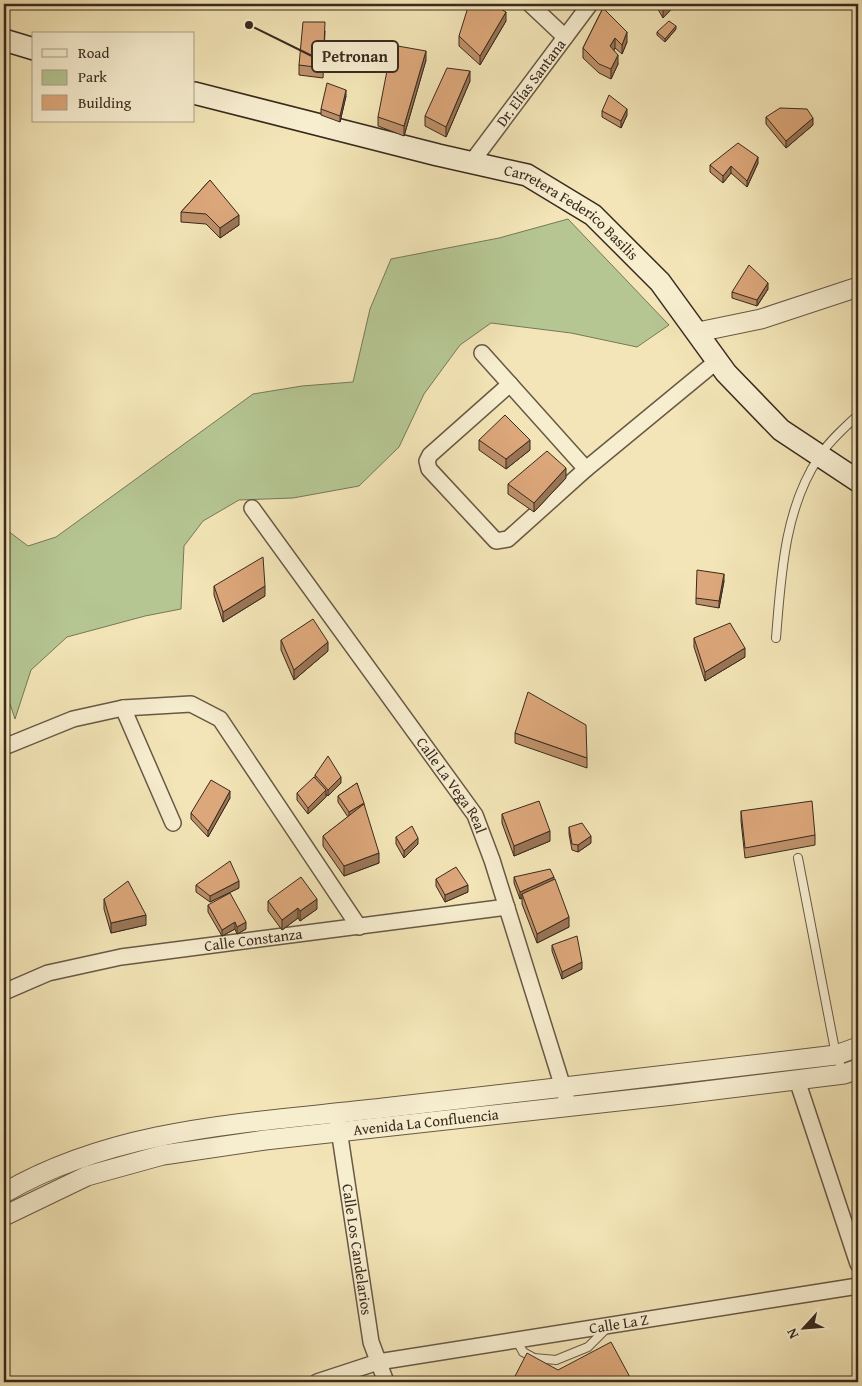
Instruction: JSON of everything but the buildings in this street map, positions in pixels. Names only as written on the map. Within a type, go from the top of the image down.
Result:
[{"type":"main road","points":[[4,40],[32,48]]},
{"type":"main road","name":"Carretera Federico Basilis","points":[[195,93],[471,163],[527,174],[593,214],[660,282],[698,332],[726,374],[781,430],[858,481]]},
{"type":"street","points":[[530,4],[566,37]]},
{"type":"street","name":"Dr. Elías Santana","points":[[471,163],[590,4]]},
{"type":"street","points":[[698,332],[761,319],[858,287]]},
{"type":"street","points":[[482,353],[586,469]]},
{"type":"street","points":[[510,384],[430,455],[427,461],[429,469],[496,541],[502,542],[508,539],[586,469],[717,361]]},
{"type":"street","name":"Calle La Vega Real","points":[[252,508],[475,815],[507,907],[570,1106]]},
{"type":"street","points":[[4,748],[73,719],[123,708],[191,704],[220,719],[359,927]]},
{"type":"street","points":[[123,708],[172,823]]},
{"type":"street","name":"Calle Constanza","points":[[4,992],[48,973],[121,957],[507,907]]},
{"type":"street","name":"Avenida La Confluencia","points":[[4,1193],[78,1157],[155,1136],[256,1121],[337,1114],[836,1055],[858,1047]]},
{"type":"street","name":"Avenida La Confluencia","points":[[4,1216],[24,1204],[87,1176],[164,1155],[265,1140],[797,1080],[851,1071]]},
{"type":"street","points":[[797,1080],[858,1264]]},
{"type":"street","name":"Calle Los Candelarios","points":[[337,1114],[371,1342],[386,1382]]},
{"type":"street","name":"Calle La Z","points":[[317,1382],[378,1362],[858,1286]]},
{"type":"lane","points":[[776,638],[784,551],[804,484],[819,456],[858,415]]},
{"type":"lane","points":[[798,858],[836,1055],[851,1071]]},
{"type":"lane","points":[[517,1341],[523,1352],[534,1358],[556,1360],[588,1347],[608,1326]]},
{"type":"green space","points":[[568,219],[669,325],[637,347],[571,333],[491,323],[460,345],[424,394],[399,447],[359,486],[293,498],[239,500],[203,521],[184,546],[181,609],[145,616],[67,637],[31,670],[15,719],[4,686],[4,528],[28,546],[56,537],[253,394],[302,386],[353,382],[370,309],[391,259],[499,238]]},
{"type":"place","name":"Petronan","points":[[249,25]]}]
